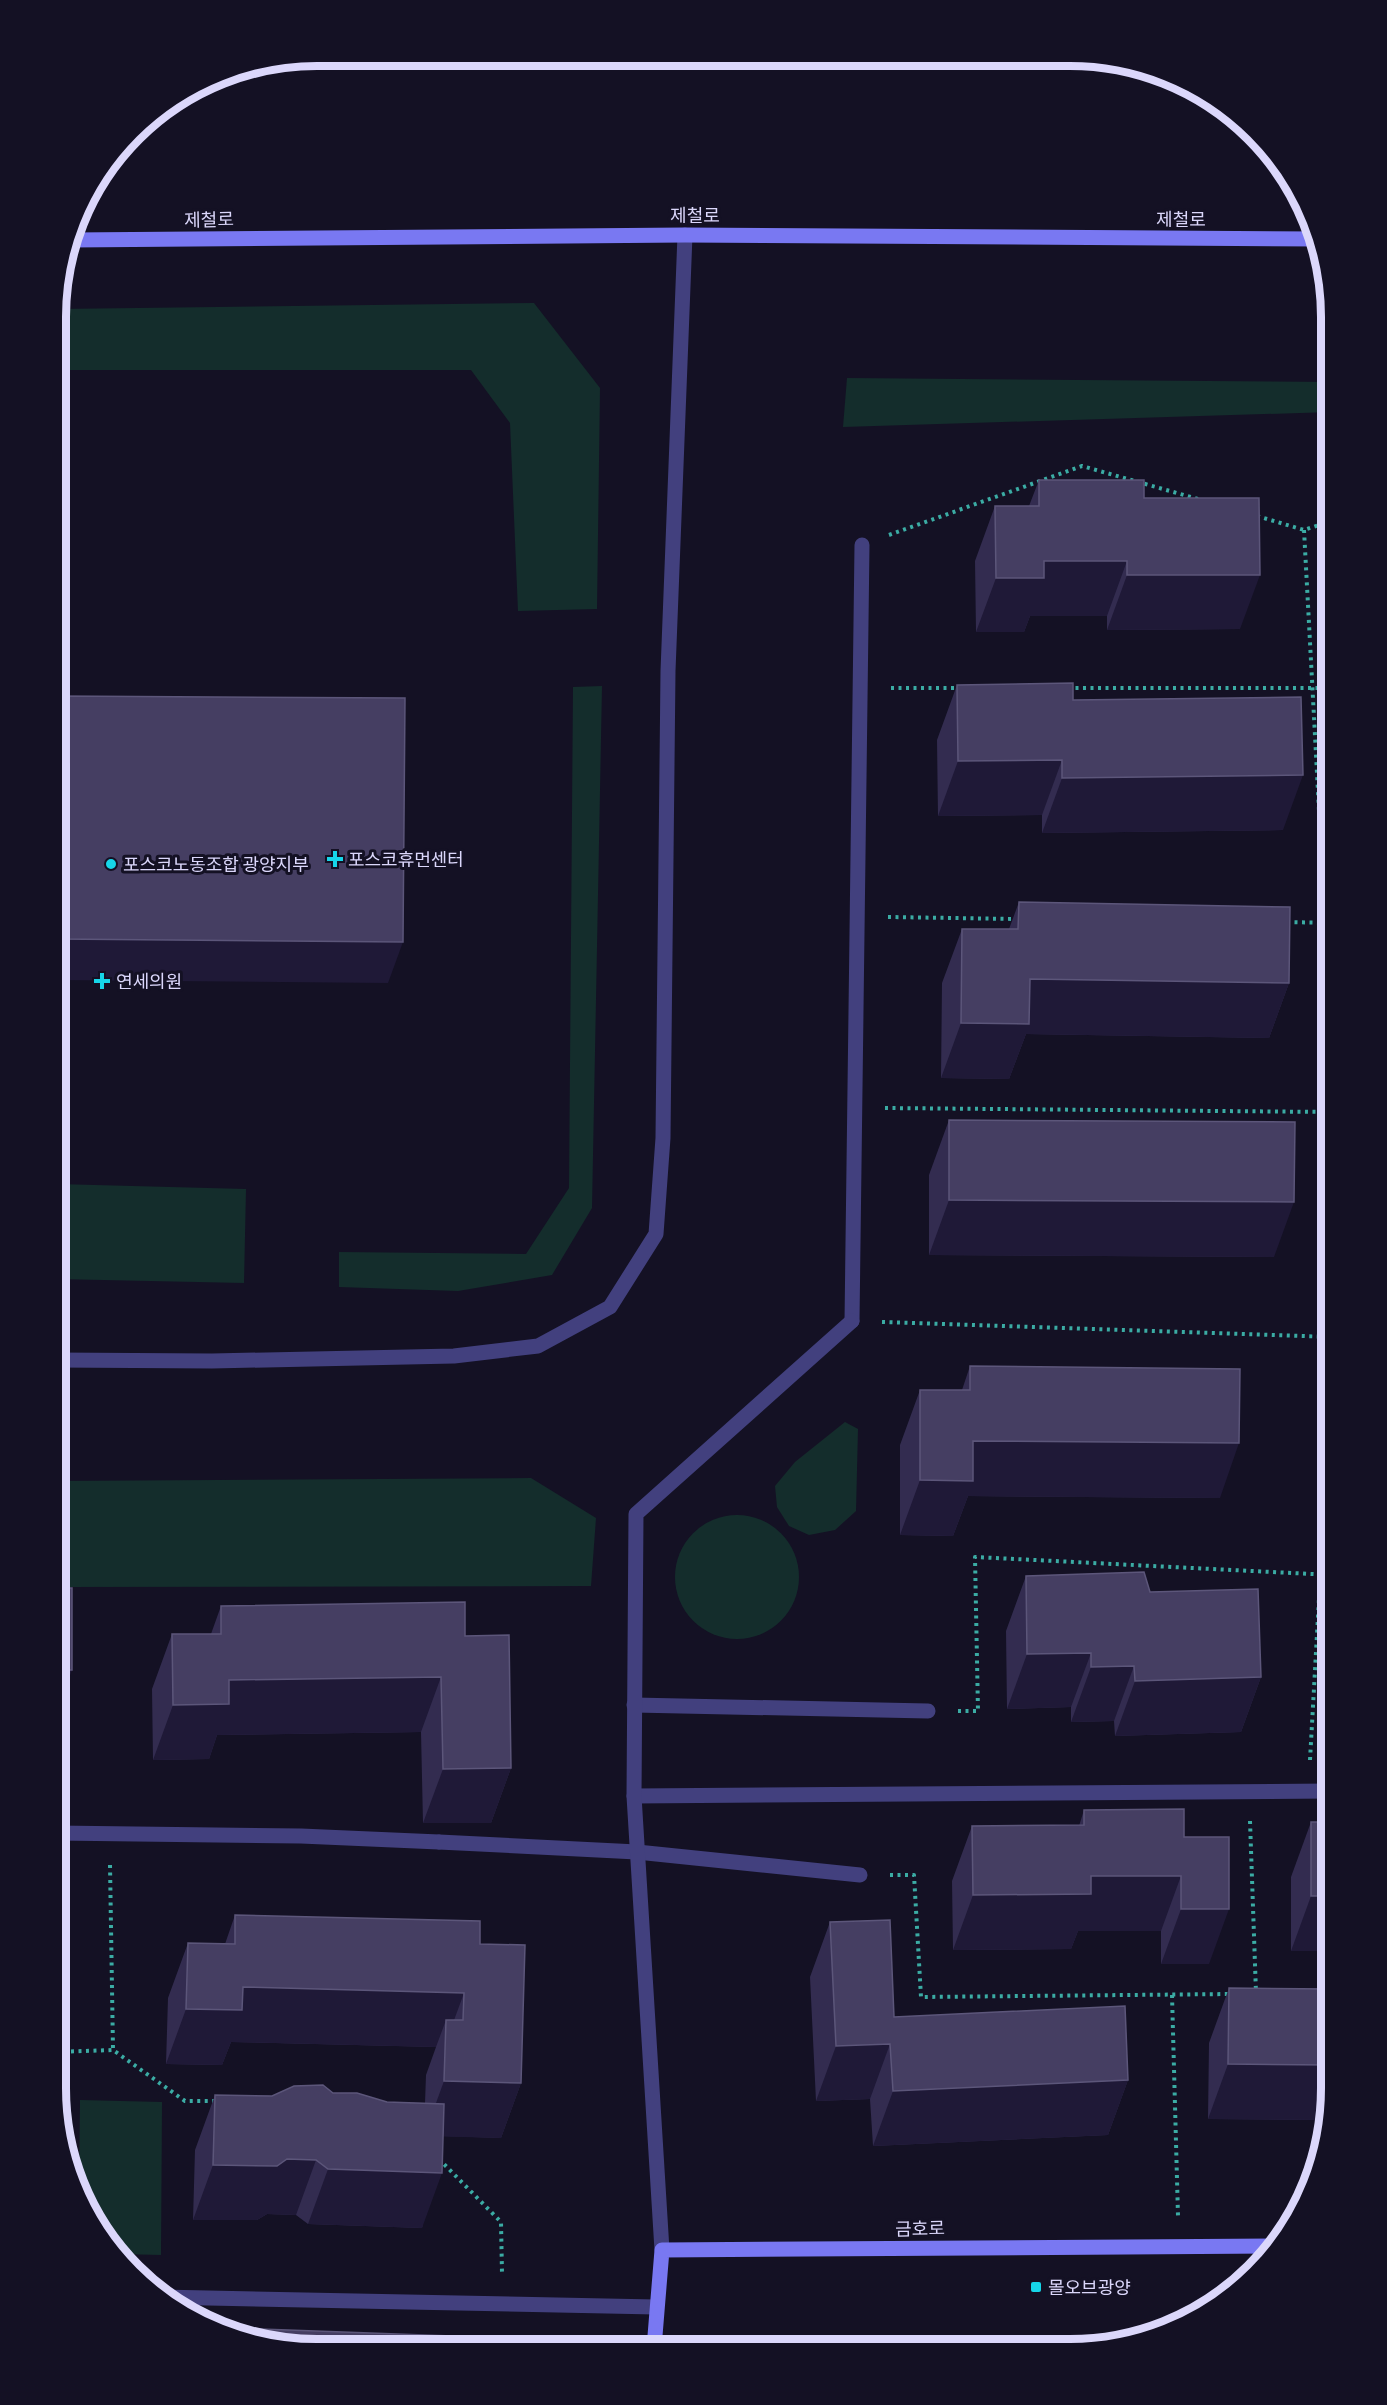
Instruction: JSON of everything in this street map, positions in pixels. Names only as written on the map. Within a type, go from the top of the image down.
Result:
[{"type":"main road","name":"제철로","points":[[78,240],[685,235],[1309,239]]},
{"type":"main road","name":"금호로","points":[[662,2250],[1265,2246]]},
{"type":"main road","points":[[654,2339],[662,2250]]},
{"type":"street","points":[[66,1360],[212,1361],[454,1356],[538,1346],[610,1308],[656,1234],[663,1138],[668,671],[685,235]]},
{"type":"street","points":[[662,2250],[633,1796],[636,1514],[852,1321],[862,545]]},
{"type":"street","points":[[634,1704],[928,1711]]},
{"type":"street","points":[[633,1796],[1321,1791]]},
{"type":"street","points":[[66,1833],[301,1836],[637,1852],[860,1875]]},
{"type":"street","points":[[179,2297],[656,2307]]},
{"type":"path","points":[[862,545],[1083,466],[1204,501]]},
{"type":"path","points":[[1248,514],[1304,530],[1321,524]]},
{"type":"path","points":[[1304,530],[1321,851]]},
{"type":"path","points":[[860,688],[967,688]]},
{"type":"path","points":[[1062,688],[1321,688]]},
{"type":"path","points":[[857,917],[1025,919]]},
{"type":"path","points":[[1277,922],[1321,923]]},
{"type":"path","points":[[855,1107],[1321,1112]]},
{"type":"path","points":[[852,1321],[1321,1337]]},
{"type":"path","points":[[928,1711],[978,1711],[975,1557],[1320,1575]]},
{"type":"path","points":[[1308,1791],[1321,1558]]},
{"type":"path","points":[[1249,1791],[1256,1994]]},
{"type":"path","points":[[110,1834],[113,2050]]},
{"type":"path","points":[[860,1875],[914,1875],[921,1997],[1235,1994]]},
{"type":"path","points":[[1246,1994],[1267,1994]]},
{"type":"path","points":[[1172,1995],[1179,2247]]},
{"type":"path","points":[[66,2052],[113,2050],[185,2101],[220,2101]]},
{"type":"path","points":[[438,2157],[501,2222],[503,2304]]},
{"type":"green space","points":[[534,303],[600,388],[597,609],[518,611],[510,423],[471,370],[66,370],[67,309]]},
{"type":"green space","points":[[847,378],[1321,382],[1321,412],[843,427]]},
{"type":"green space","points":[[602,686],[592,1208],[552,1275],[458,1291],[339,1287],[339,1252],[526,1254],[569,1188],[573,687]]},
{"type":"green space","points":[[66,1184],[246,1189],[244,1283],[66,1279]]},
{"type":"green space","points":[[845,1422],[858,1429],[856,1511],[835,1530],[809,1535],[789,1526],[777,1507],[775,1486],[795,1462]]},
{"type":"green space","points":[[531,1478],[596,1518],[591,1586],[66,1587],[66,1481]]},
{"type":"green space","points":[[737,1515],[761,1520],[781,1533],[794,1553],[799,1577],[794,1601],[781,1621],[761,1634],[737,1639],[713,1634],[693,1621],[680,1601],[675,1577],[680,1553],[693,1533],[713,1520]]},
{"type":"green space","points":[[80,2100],[162,2102],[161,2255],[128,2253],[100,2214],[79,2170]]},
{"type":"building","points":[[1039,480],[1144,480],[1144,498],[1259,498],[1260,575],[1127,575],[1127,561],[1044,561],[1044,578],[996,578],[995,506],[1039,506]]},
{"type":"building","points":[[1073,683],[1073,700],[1301,697],[1303,775],[1062,778],[1062,760],[958,761],[957,685]]},
{"type":"building","points":[[66,696],[405,698],[403,942],[66,939]]},
{"type":"building","points":[[1019,902],[1290,907],[1289,983],[1030,979],[1029,1024],[961,1023],[962,929],[1018,929]]},
{"type":"building","points":[[949,1120],[1295,1122],[1294,1202],[949,1200]]},
{"type":"building","points":[[970,1366],[1240,1369],[1239,1443],[973,1441],[973,1481],[920,1480],[920,1390],[970,1390]]},
{"type":"building","points":[[1144,1572],[1150,1592],[1258,1589],[1261,1677],[1135,1681],[1134,1666],[1091,1667],[1091,1653],[1027,1654],[1026,1576]]},
{"type":"building","points":[[66,1588],[72,1588],[72,1670],[66,1670]]},
{"type":"building","points":[[465,1602],[465,1636],[509,1635],[511,1768],[443,1769],[441,1677],[229,1680],[229,1704],[173,1705],[172,1634],[221,1634],[221,1606]]},
{"type":"building","points":[[1184,1809],[1184,1837],[1229,1837],[1229,1909],[1181,1909],[1181,1876],[1091,1876],[1091,1894],[973,1895],[972,1826],[1084,1825],[1084,1810]]},
{"type":"building","points":[[1311,1822],[1321,1822],[1321,1896],[1311,1896]]},
{"type":"building","points":[[235,1915],[480,1921],[480,1944],[525,1945],[521,2083],[444,2081],[446,2020],[463,2020],[464,1993],[243,1987],[242,2010],[186,2009],[188,1943],[235,1944]]},
{"type":"building","points":[[890,1920],[894,2017],[1125,2006],[1128,2080],[893,2091],[890,2044],[836,2046],[830,1922]]},
{"type":"building","points":[[1229,1988],[1321,1989],[1321,2065],[1228,2064]]},
{"type":"building","points":[[323,2085],[333,2093],[357,2093],[387,2102],[444,2104],[442,2173],[328,2169],[316,2160],[287,2159],[277,2166],[213,2165],[215,2095],[272,2096],[294,2086]]},
{"type":"building","points":[[246,2329],[452,2336],[452,2339],[317,2339],[284,2337]]},
{"type":"place","name":"포스코휴먼센터","points":[[335,859]]},
{"type":"place","name":"포스코노동조합 광양지부","points":[[111,864]]},
{"type":"place","name":"연세의원","points":[[102,981]]},
{"type":"place","name":"몰오브광양","points":[[1036,2287]]}]
